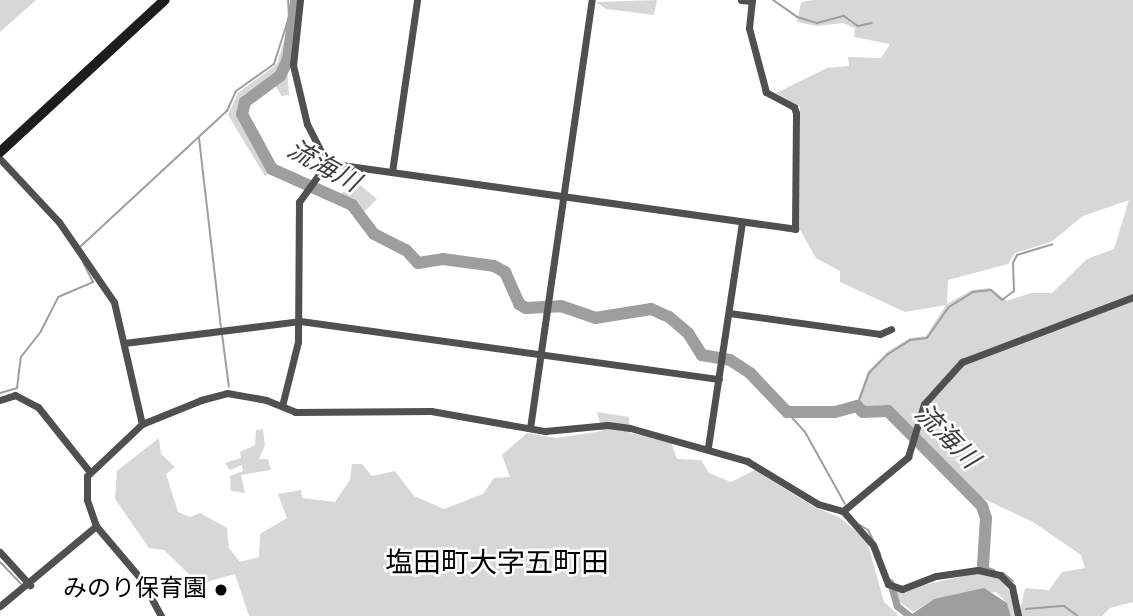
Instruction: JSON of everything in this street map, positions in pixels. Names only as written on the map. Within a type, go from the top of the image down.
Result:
[{"type":"main road","points":[[0,152],[165,0]]},
{"type":"street","points":[[300,0],[293,65],[307,124],[327,163]]},
{"type":"street","points":[[392,172],[417,0]]},
{"type":"street","points":[[530,428],[592,0]]},
{"type":"street","points":[[327,163],[795,229],[796,113],[794,107],[766,92],[749,28],[752,1],[741,0]]},
{"type":"street","points":[[0,159],[79,248],[114,302],[142,424]]},
{"type":"street","points":[[282,406],[300,321],[296,225],[299,202],[327,163]]},
{"type":"street","points":[[708,447],[742,223]]},
{"type":"street","points":[[843,511],[899,467],[912,444],[924,404],[962,362],[1133,297]]},
{"type":"street","points":[[729,313],[880,334],[891,329]]},
{"type":"street","points":[[124,343],[300,321],[719,379]]},
{"type":"street","points":[[89,471],[142,424],[227,393],[282,406],[295,412],[334,414],[431,411],[559,432],[608,425],[708,447],[747,461],[818,504],[843,511],[873,545],[888,584],[896,588],[978,570],[1000,575],[1012,587],[1018,616]]},
{"type":"street","points":[[0,400],[15,395],[38,407],[89,471],[87,500],[96,526],[141,579],[161,616]]},
{"type":"street","points":[[0,606],[30,585],[96,526]]},
{"type":"street","points":[[0,552],[30,585]]},
{"type":"shaded area","points":[[0,0],[36,0],[0,32]]},
{"type":"shaded area","points":[[290,0],[294,0],[286,55],[289,95],[282,96],[270,78],[242,99],[239,115],[270,172],[265,176],[228,115],[238,93],[277,64],[291,17]]},
{"type":"shaded area","points":[[657,0],[654,15],[606,9],[596,2]]},
{"type":"shaded area","points":[[1133,0],[1133,602],[1110,608],[1102,616],[1011,616],[1007,603],[996,592],[934,599],[913,612],[896,599],[896,591],[978,573],[999,578],[1021,607],[1025,588],[1049,590],[1062,572],[1085,568],[1081,555],[1033,522],[967,491],[891,408],[863,410],[857,401],[868,371],[887,352],[910,338],[926,336],[946,305],[905,312],[840,282],[840,271],[816,258],[799,228],[800,107],[776,93],[827,68],[849,66],[848,57],[881,58],[890,44],[854,37],[855,28],[843,23],[816,26],[797,22],[801,2]],"holes":[[[1129,200],[1114,249],[1087,259],[1052,293],[1031,293],[1007,301],[990,288],[972,290],[947,304],[948,280],[1008,264],[1015,253],[1051,242],[1083,216]]]},
{"type":"shaded area","points":[[355,181],[377,199],[365,211],[339,196]]},
{"type":"shaded area","points":[[597,412],[629,417],[630,433],[671,442],[677,459],[701,460],[709,473],[731,482],[755,470],[816,508],[839,517],[867,541],[884,602],[899,616],[249,616],[235,574],[199,584],[164,550],[149,548],[115,499],[117,471],[159,438],[161,454],[175,467],[166,474],[178,512],[190,517],[200,513],[227,528],[229,548],[240,562],[259,557],[260,534],[287,518],[278,494],[301,490],[302,498],[335,502],[350,480],[352,464],[362,464],[372,476],[395,471],[414,496],[444,509],[483,494],[494,478],[510,477],[502,455],[527,433],[556,438],[602,431]]},
{"type":"shaded area","points":[[263,429],[265,445],[259,459],[268,459],[271,470],[241,475],[245,493],[231,491],[230,476],[243,471],[242,465],[230,470],[225,463],[241,458],[240,452],[255,445],[256,430]]},
{"type":"shaded area","points":[[984,588],[1007,603],[1011,616],[909,616],[934,599]]},
{"type":"waterway","points":[[81,246],[227,111],[236,91],[274,64],[289,17],[288,0]]},
{"type":"waterway","name":"流海川","points":[[296,0],[288,59],[280,76],[245,102],[242,114],[272,169],[352,205],[374,234],[406,250],[418,263],[443,259],[494,266],[505,272],[519,304],[526,308],[561,306],[595,318],[651,309],[669,317],[688,333],[702,355],[730,360],[750,373],[787,412],[835,412],[857,406],[863,412],[888,411],[982,506],[986,518],[983,566]]},
{"type":"waterway","points":[[773,0],[797,17],[817,23],[844,16],[858,26],[872,23]]},
{"type":"waterway","points":[[199,138],[221,327]]},
{"type":"waterway","points":[[857,406],[869,373],[888,354],[910,340],[927,338],[949,307],[973,292],[991,290],[1002,300],[1014,291],[1013,263],[1017,255],[1052,244]]},
{"type":"waterway","points":[[0,393],[17,388],[21,357],[41,331],[58,297],[93,282],[83,262]]},
{"type":"waterway","points":[[222,334],[229,387]]},
{"type":"waterway","points":[[787,412],[805,432],[845,504]]},
{"type":"waterway","points":[[860,525],[868,530],[880,554]]},
{"type":"waterway","points":[[0,562],[21,584]]},
{"type":"waterway","points":[[983,566],[994,570]]},
{"type":"waterway","points":[[1003,573],[1013,581]]},
{"type":"waterway","points":[[890,582],[897,606],[910,616]]},
{"type":"waterway","points":[[1026,609],[1064,606],[1078,616]]},
{"type":"place","name":"みのり保育園","points":[[221,590]]},
{"type":"district","name":"塩田町大字五町田","points":[[497,564]]}]
